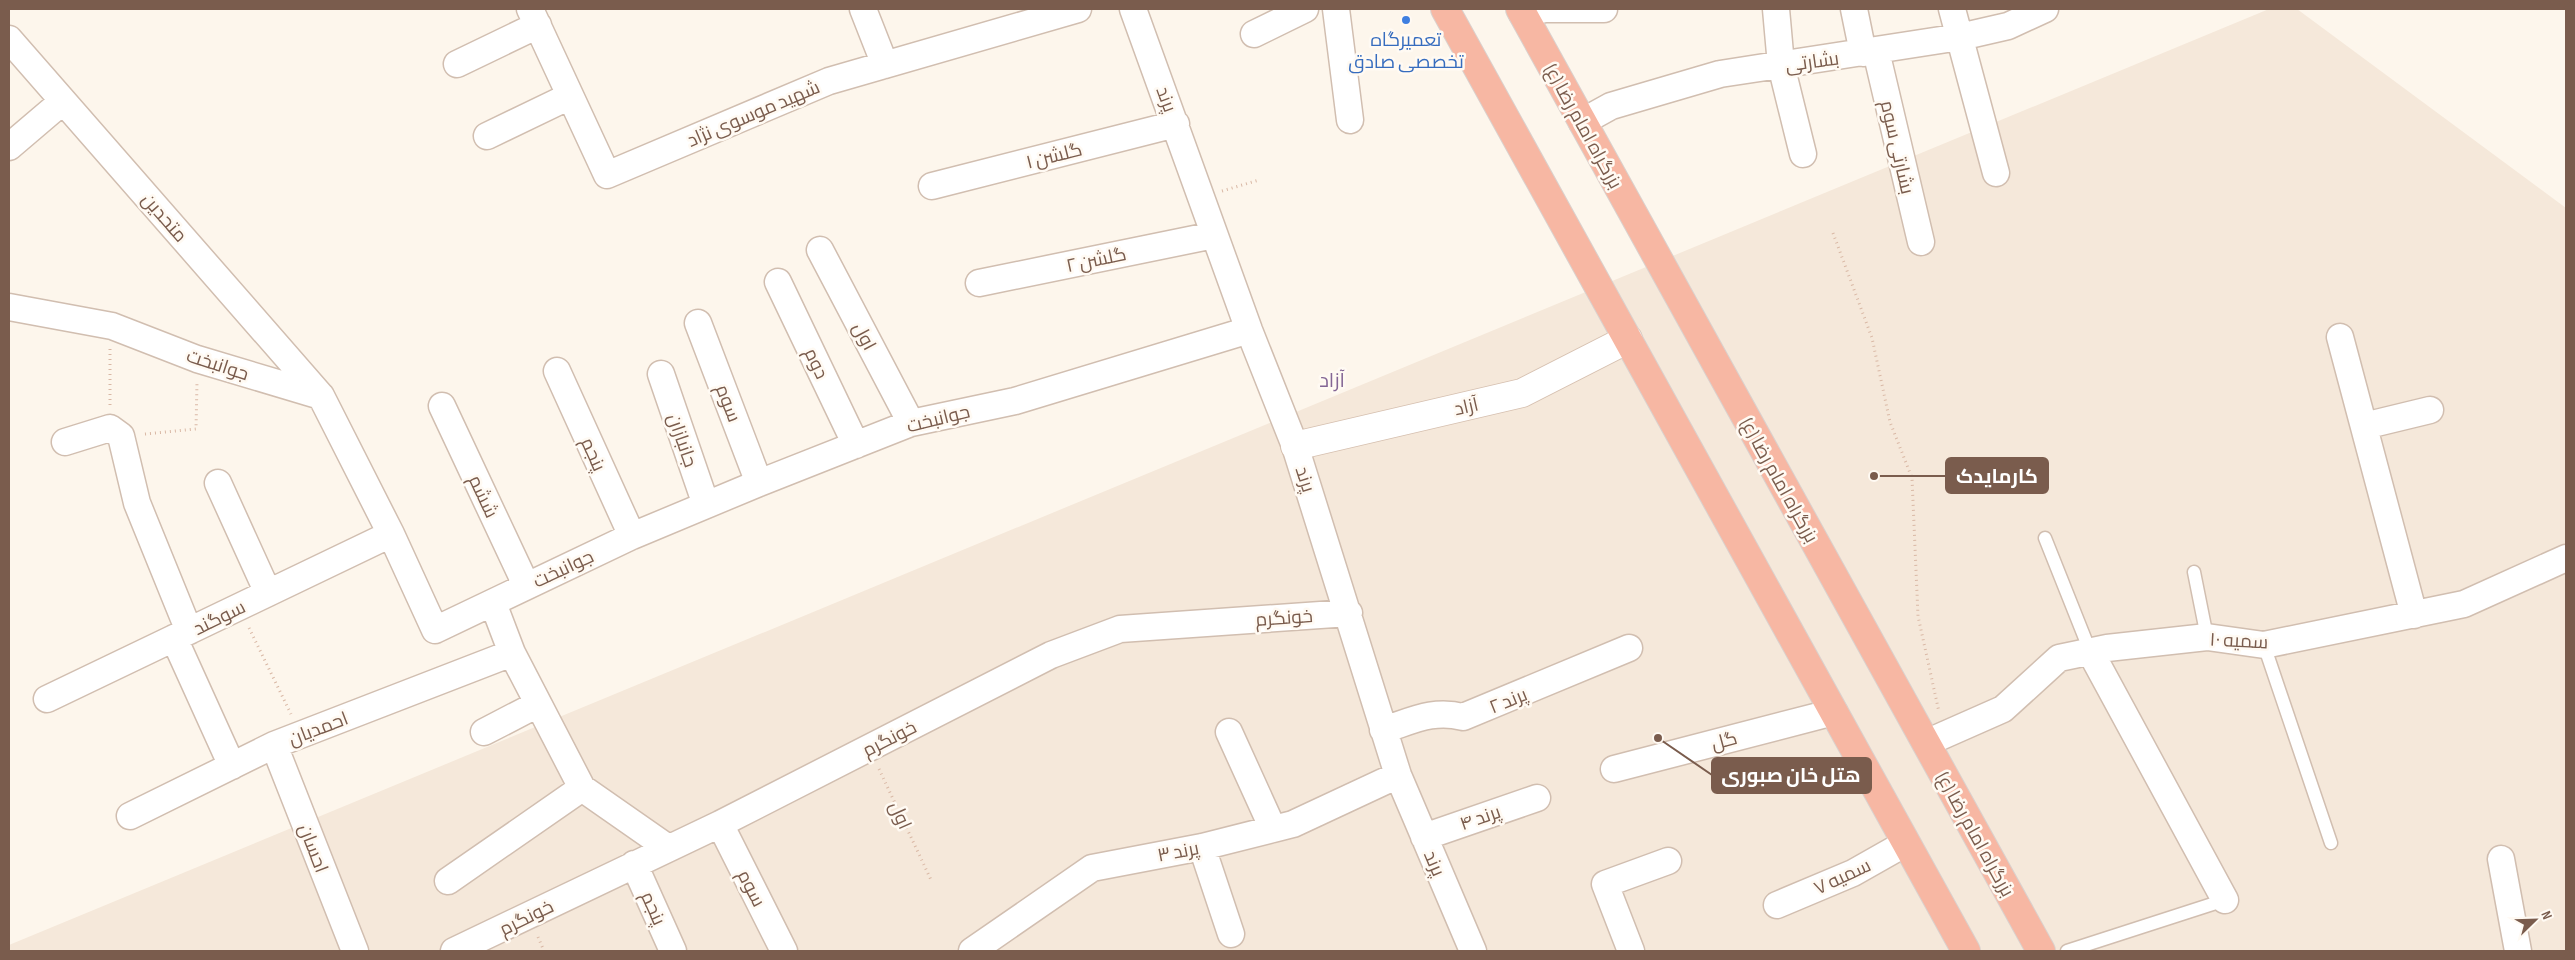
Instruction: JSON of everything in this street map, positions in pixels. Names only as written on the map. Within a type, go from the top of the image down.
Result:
[{"type":"highway","points":[[1446,9],[1966,951]]},
{"type":"highway","name":"بزرگراه امام رضا (ع)","points":[[1521,11],[1582,122],[1934,740],[2041,951]]},
{"type":"street","points":[[863,9],[885,65]]},
{"type":"street","name":"شهید موسوی نژاد","points":[[534,17],[607,175],[829,81],[1078,9]]},
{"type":"street","name":"پرند","points":[[1133,9],[1176,124],[1200,198],[1295,446],[1349,613],[1398,775],[1473,951]]},
{"type":"street","points":[[1254,34],[1305,9]]},
{"type":"street","points":[[1336,9],[1350,120]]},
{"type":"street","points":[[1521,11],[1604,9]]},
{"type":"street","points":[[1776,9],[1781,65],[1803,154]]},
{"type":"street","name":"بشارتی سوم","points":[[1854,9],[1870,52],[1921,242]]},
{"type":"street","points":[[1952,9],[1996,173]]},
{"type":"street","name":"بشارتی","points":[[1582,122],[1611,106],[1720,74],[1960,37],[2008,26],[2045,9]]},
{"type":"street","points":[[457,64],[534,17]]},
{"type":"street","name":"متحدین","points":[[9,39],[321,396]]},
{"type":"street","points":[[487,136],[570,96]]},
{"type":"street","points":[[9,147],[63,101]]},
{"type":"street","name":"گلشن ۱","points":[[932,186],[1176,124]]},
{"type":"street","name":"گلشن ۲","points":[[979,283],[1214,235]]},
{"type":"street","name":"اول","points":[[820,250],[911,423]]},
{"type":"street","name":"دوم","points":[[778,282],[856,445]]},
{"type":"street","name":"جوانبخت","points":[[9,307],[112,326],[197,359],[321,396],[391,534],[435,630],[632,536],[911,423],[1015,401],[1249,330]]},
{"type":"street","name":"سوم","points":[[698,323],[759,483]]},
{"type":"street","points":[[2340,337],[2414,615]]},
{"type":"street","name":"آزاد","points":[[1295,446],[1522,393],[1628,339]]},
{"type":"street","name":"پنجم","points":[[557,371],[632,536]]},
{"type":"street","name":"جانبازان","points":[[661,374],[706,505]]},
{"type":"street","name":"ششم","points":[[442,406],[526,585]]},
{"type":"street","points":[[2364,426],[2430,410]]},
{"type":"street","points":[[65,442],[116,432],[137,503],[181,635],[232,766]]},
{"type":"street","points":[[218,483],[268,593]]},
{"type":"street","name":"سوگند","points":[[47,699],[391,534]]},
{"type":"street","name":"سمیه ۱۰","points":[[1934,740],[2003,710],[2059,658],[2107,648],[2208,637],[2264,645],[2464,604],[2566,558]]},
{"type":"street","points":[[493,603],[512,653],[582,788],[668,848]]},
{"type":"street","name":"خونگرم","points":[[454,951],[720,824],[1051,655],[1108,632],[1120,629],[1349,613]]},
{"type":"street","name":"پرند ۲","points":[[1383,730],[1432,714],[1446,713],[1463,718],[1630,648]]},
{"type":"street","points":[[2090,652],[2225,900]]},
{"type":"street","name":"احمدیان","points":[[130,816],[274,746],[512,653]]},
{"type":"street","points":[[484,732],[538,704]]},
{"type":"street","name":"گل","points":[[1614,769],[1834,712]]},
{"type":"street","points":[[1229,732],[1273,829]]},
{"type":"street","name":"احسان","points":[[274,746],[355,951]]},
{"type":"street","name":"پرند ۳","points":[[972,951],[1092,868],[1202,847],[1293,824],[1398,775]]},
{"type":"street","points":[[448,881],[582,788]]},
{"type":"street","name":"پرند ۴","points":[[1424,837],[1537,798]]},
{"type":"street","name":"سوم","points":[[720,824],[784,951]]},
{"type":"street","name":"سمیه ۷","points":[[1777,905],[1853,873],[1906,843]]},
{"type":"street","points":[[1202,847],[1231,934]]},
{"type":"street","points":[[2501,859],[2518,951]]},
{"type":"street","points":[[1632,951],[1605,884],[1668,861]]},
{"type":"street","name":"پنجم","points":[[634,864],[673,951]]},
{"type":"lane","points":[[2045,538],[2090,652]]},
{"type":"lane","points":[[2194,572],[2208,637]]},
{"type":"lane","points":[[2264,645],[2331,843]]},
{"type":"lane","points":[[2067,951],[2225,900]]},
{"type":"path","points":[[1200,198],[1259,180]]},
{"type":"path","points":[[1833,233],[1872,338],[1890,422],[1912,478],[1918,616],[1934,740]]},
{"type":"path","points":[[112,326],[108,366],[116,432],[196,429],[197,359]]},
{"type":"path","points":[[239,607],[301,735]]},
{"type":"path","name":"اول","points":[[866,750],[892,794],[932,882]]},
{"type":"shaded area","points":[[2269,9],[2297,9],[2566,208],[2566,951],[9,951],[9,945]]},
{"type":"place","name":"تعمیرگاه تخصصی صادق","points":[[1406,20]]},
{"type":"place","name":"کارمایدک","points":[[1874,476]]},
{"type":"place","name":"هتل خان صبوری","points":[[1658,738]]},
{"type":"district","name":"آزاد","points":[[1332,380]]}]
